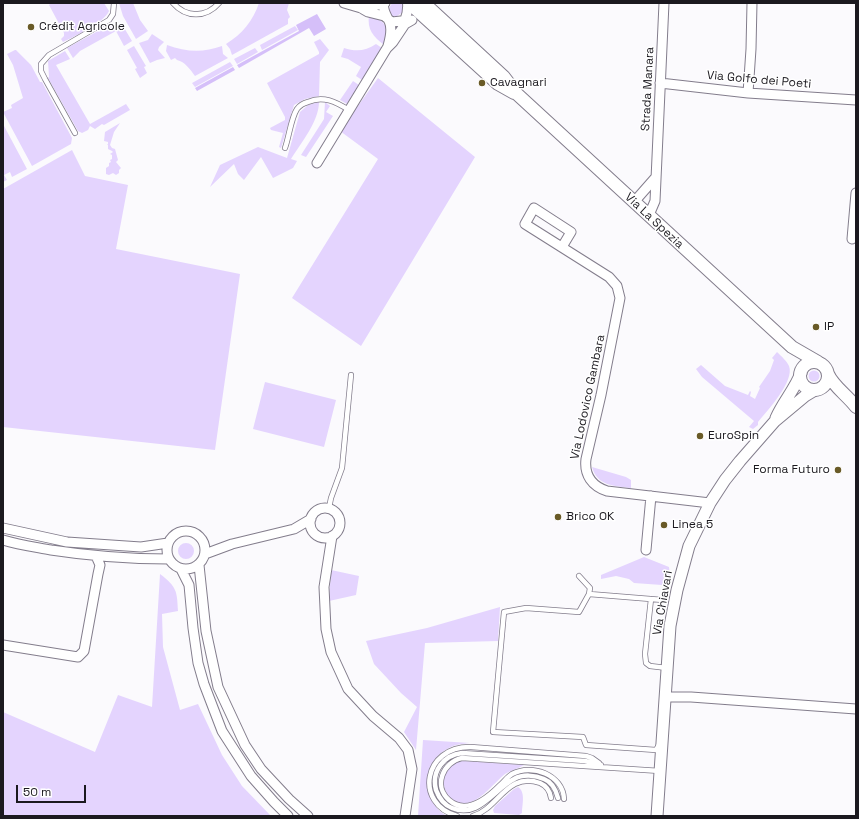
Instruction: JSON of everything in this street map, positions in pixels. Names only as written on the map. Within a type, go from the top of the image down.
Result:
[{"type":"main road","name":"Via La Spezia","points":[[424,3],[434,19],[504,77],[516,94],[792,347],[824,366],[832,381],[850,399],[856,408]]},
{"type":"main road","name":"Via La Spezia","points":[[408,12],[434,19]]},
{"type":"main road","name":"Via La Spezia","points":[[792,347],[801,373],[801,379],[808,389],[826,390],[848,405],[856,408]]},
{"type":"main road","points":[[801,373],[806,365],[812,362],[818,362]]},
{"type":"main road","points":[[817,390],[826,384],[828,374]]},
{"type":"street","points":[[344,3],[378,5],[389,18],[391,32],[386,50]]},
{"type":"street","name":"Via La Spezia","points":[[417,3],[434,19]]},
{"type":"street","name":"Strada Manara","points":[[649,216],[655,201],[664,3]]},
{"type":"street","points":[[748,93],[752,3]]},
{"type":"street","points":[[378,5],[384,16],[389,18],[408,12],[421,18],[434,19]]},
{"type":"street","points":[[317,163],[386,50],[393,42],[408,12]]},
{"type":"street","name":"Via Golfo dei Poeti","points":[[660,83],[748,93],[856,100]]},
{"type":"street","points":[[634,202],[656,177]]},
{"type":"street","points":[[852,239],[856,193]]},
{"type":"street","name":"Via Lodovico Gambara","points":[[562,247],[571,232],[534,208],[525,224],[612,280],[617,286],[620,298],[601,395],[586,459],[586,472],[593,483],[604,490],[710,503]]},
{"type":"street","name":"Via Chiavari","points":[[774,423],[801,373]]},
{"type":"street","name":"Via Chiavari","points":[[657,816],[672,617],[680,576],[689,546],[710,503],[740,461],[774,423],[804,396],[817,390]]},
{"type":"street","points":[[646,550],[651,496]]},
{"type":"street","points":[[205,554],[232,544],[296,528],[311,519],[320,508],[329,508],[337,513],[340,522],[338,530],[332,536],[324,538],[319,536],[313,531],[310,523],[311,519]]},
{"type":"street","points":[[3,528],[67,542],[141,547],[168,543]]},
{"type":"street","points":[[296,528],[313,531]]},
{"type":"street","points":[[188,531],[194,533],[203,541],[205,545],[205,554],[199,565],[187,570],[181,569],[172,564],[167,554],[168,543],[176,534],[188,531]]},
{"type":"street","points":[[332,536],[324,587],[326,629],[331,652],[348,690],[373,716],[399,738],[408,750],[412,769],[404,816]]},
{"type":"street","points":[[3,540],[17,544],[96,556],[169,559]]},
{"type":"street","points":[[203,541],[232,544]]},
{"type":"street","points":[[3,645],[78,657],[84,651],[100,565],[96,556]]},
{"type":"street","points":[[199,565],[206,631],[218,687],[245,745],[261,769],[289,799],[308,816]]},
{"type":"street","points":[[181,569],[189,585],[198,663],[204,684],[222,731],[251,776],[288,816]]},
{"type":"street","points":[[665,697],[691,697],[856,709]]},
{"type":"lane","points":[[75,133],[41,71],[41,64],[49,55],[109,20],[113,14],[114,3]]},
{"type":"lane","points":[[173,3],[184,12],[198,15],[212,10],[220,3]]},
{"type":"lane","points":[[286,148],[296,111],[303,104],[316,99],[328,100],[349,110]]},
{"type":"lane","points":[[329,508],[342,468],[351,375]]},
{"type":"lane","points":[[579,576],[590,588],[589,594],[579,612],[526,608],[504,612],[493,732],[583,737],[586,745],[656,750],[662,738]]},
{"type":"lane","points":[[589,594],[663,600]]},
{"type":"lane","points":[[651,599],[645,654],[646,663],[650,666],[667,668]]},
{"type":"lane","points":[[457,816],[448,813],[438,804],[431,793],[430,780],[431,771],[437,760],[444,754],[456,748],[471,747],[586,756],[608,767]]},
{"type":"lane","points":[[558,798],[554,787],[546,780],[536,776],[521,776],[512,780],[480,807],[472,811],[460,811],[450,807],[441,800],[436,790],[435,778],[437,771],[444,761],[462,752],[585,761],[608,767]]},
{"type":"lane","points":[[564,799],[561,788],[553,778],[544,772],[528,770],[512,774],[496,789],[476,803],[469,806],[460,806],[453,803],[444,795],[441,787],[442,775],[451,762],[462,758],[660,771]]},
{"type":"lane","points":[[473,816],[486,810],[503,792],[520,782],[529,781],[543,784],[549,791],[551,798]]},
{"type":"shaded area","points":[[51,3],[104,3],[109,11],[106,16],[82,33],[63,42],[61,39],[64,36],[64,33],[49,5]]},
{"type":"shaded area","points":[[119,3],[133,3],[140,20],[148,31],[136,39],[123,16]]},
{"type":"shaded area","points":[[259,3],[289,3],[287,10],[290,17],[288,19],[288,24],[232,55],[226,44],[237,36],[246,26],[254,16]]},
{"type":"shaded area","points":[[392,3],[404,3],[405,5],[403,12],[397,16],[392,16],[388,10]]},
{"type":"shaded area","points":[[317,14],[326,29],[314,36],[309,28],[239,68],[237,65],[299,31],[296,25]]},
{"type":"shaded area","points":[[369,15],[380,20],[385,26],[386,33],[384,45],[377,39],[370,29]]},
{"type":"shaded area","points":[[116,23],[123,26],[132,41],[124,46],[116,31],[80,51],[73,58],[67,48],[109,25]]},
{"type":"shaded area","points":[[295,26],[298,30],[262,50],[260,45]]},
{"type":"shaded area","points":[[152,34],[164,42],[158,50],[165,58],[150,63],[139,43],[148,40]]},
{"type":"shaded area","points":[[320,39],[329,50],[320,62],[319,96],[305,99],[294,105],[281,148],[279,147],[283,133],[271,130],[270,128],[285,120],[285,117],[267,83],[319,54],[314,42]]},
{"type":"shaded area","points":[[376,44],[382,48],[362,80],[356,76],[361,67],[348,59],[341,57],[344,48],[361,50]]},
{"type":"shaded area","points":[[167,45],[194,51],[208,50],[222,46],[223,54],[228,58],[195,76],[182,62],[175,58],[171,60],[166,51]]},
{"type":"shaded area","points":[[134,46],[146,66],[144,67],[147,73],[140,78],[135,69],[137,68],[127,50]]},
{"type":"shaded area","points":[[255,48],[258,52],[237,64],[234,59]]},
{"type":"shaded area","points":[[15,50],[31,65],[40,82],[42,82],[72,138],[71,144],[32,166],[3,112],[12,108],[11,105],[23,98],[13,65],[7,54]]},
{"type":"shaded area","points":[[65,51],[70,59],[56,65],[90,124],[126,104],[130,110],[95,129],[90,126],[88,130],[82,133],[78,131],[48,78],[48,61]]},
{"type":"shaded area","points":[[230,62],[233,66],[195,87],[192,83]]},
{"type":"shaded area","points":[[233,67],[235,70],[197,91],[195,88]]},
{"type":"shaded area","points":[[378,78],[475,157],[361,346],[292,298],[378,159],[340,131]]},
{"type":"shaded area","points":[[353,81],[359,85],[347,104],[340,100]]},
{"type":"shaded area","points":[[319,102],[313,124],[291,159],[297,161],[293,168],[273,178],[261,157],[244,180],[238,174],[234,164],[210,187],[220,165],[258,147],[287,158],[300,112],[308,105]]},
{"type":"shaded area","points":[[325,102],[330,106],[326,112],[333,116],[306,157],[301,155],[324,119]]},
{"type":"shaded area","points":[[120,123],[114,132],[110,145],[115,149],[118,160],[116,162],[121,168],[119,173],[116,175],[113,173],[109,175],[106,174],[106,168],[111,162],[110,160],[112,159],[112,155],[110,154],[113,152],[108,149],[108,142],[104,141],[105,132]]},
{"type":"shaded area","points":[[3,124],[27,169],[12,177],[10,172],[4,175],[7,180],[3,182]]},
{"type":"shaded area","points":[[72,150],[85,176],[128,185],[116,249],[240,274],[215,450],[3,427],[3,189]]},
{"type":"shaded area","points":[[777,352],[789,366],[790,372],[788,380],[779,396],[758,422],[758,425],[753,429],[749,427],[754,421],[702,377],[696,369],[701,365],[725,386],[748,395],[750,391],[750,396],[755,399],[760,388],[759,387],[770,371],[774,360],[772,358]]},
{"type":"shaded area","points":[[814,370],[818,372],[820,376],[818,380],[814,382],[810,380],[808,376],[810,372]]},
{"type":"shaded area","points":[[265,382],[336,400],[324,447],[253,429]]},
{"type":"shaded area","points":[[592,467],[626,477],[631,480],[631,488],[607,484],[598,478]]},
{"type":"shaded area","points":[[183,543],[189,543],[194,548],[192,557],[189,559],[183,559],[178,554],[178,548]]},
{"type":"shaded area","points":[[644,557],[669,567],[670,576],[667,584],[634,583],[629,579],[616,576],[601,579],[601,575]]},
{"type":"shaded area","points":[[331,570],[359,576],[356,595],[329,601]]},
{"type":"shaded area","points":[[160,574],[173,586],[177,599],[178,611],[162,614],[163,647],[180,710],[198,704],[222,755],[242,786],[271,816],[3,816],[3,712],[95,752],[118,695],[152,707]]},
{"type":"shaded area","points":[[500,607],[498,641],[425,643],[416,750],[404,732],[417,707],[401,693],[374,664],[366,641],[427,628]]},
{"type":"shaded area","points":[[423,740],[470,743],[459,744],[440,754],[433,762],[429,771],[427,781],[428,791],[432,801],[438,809],[447,816],[418,816]]},
{"type":"shaded area","points":[[461,761],[524,765],[505,774],[475,800],[462,803],[454,801],[448,795],[444,780],[446,772],[452,766]]},
{"type":"shaded area","points":[[518,787],[523,795],[522,813],[519,815],[494,813],[493,810],[495,806]]},
{"type":"place","name":"Crédit Agricole","points":[[31,27]]},
{"type":"place","name":"Cavagnari","points":[[482,83]]},
{"type":"place","name":"IP","points":[[816,327]]},
{"type":"place","name":"EuroSpin","points":[[700,436]]},
{"type":"place","name":"Forma Futuro","points":[[838,470]]},
{"type":"place","name":"Brico OK","points":[[558,517]]},
{"type":"place","name":"Linea 5","points":[[664,525]]}]
